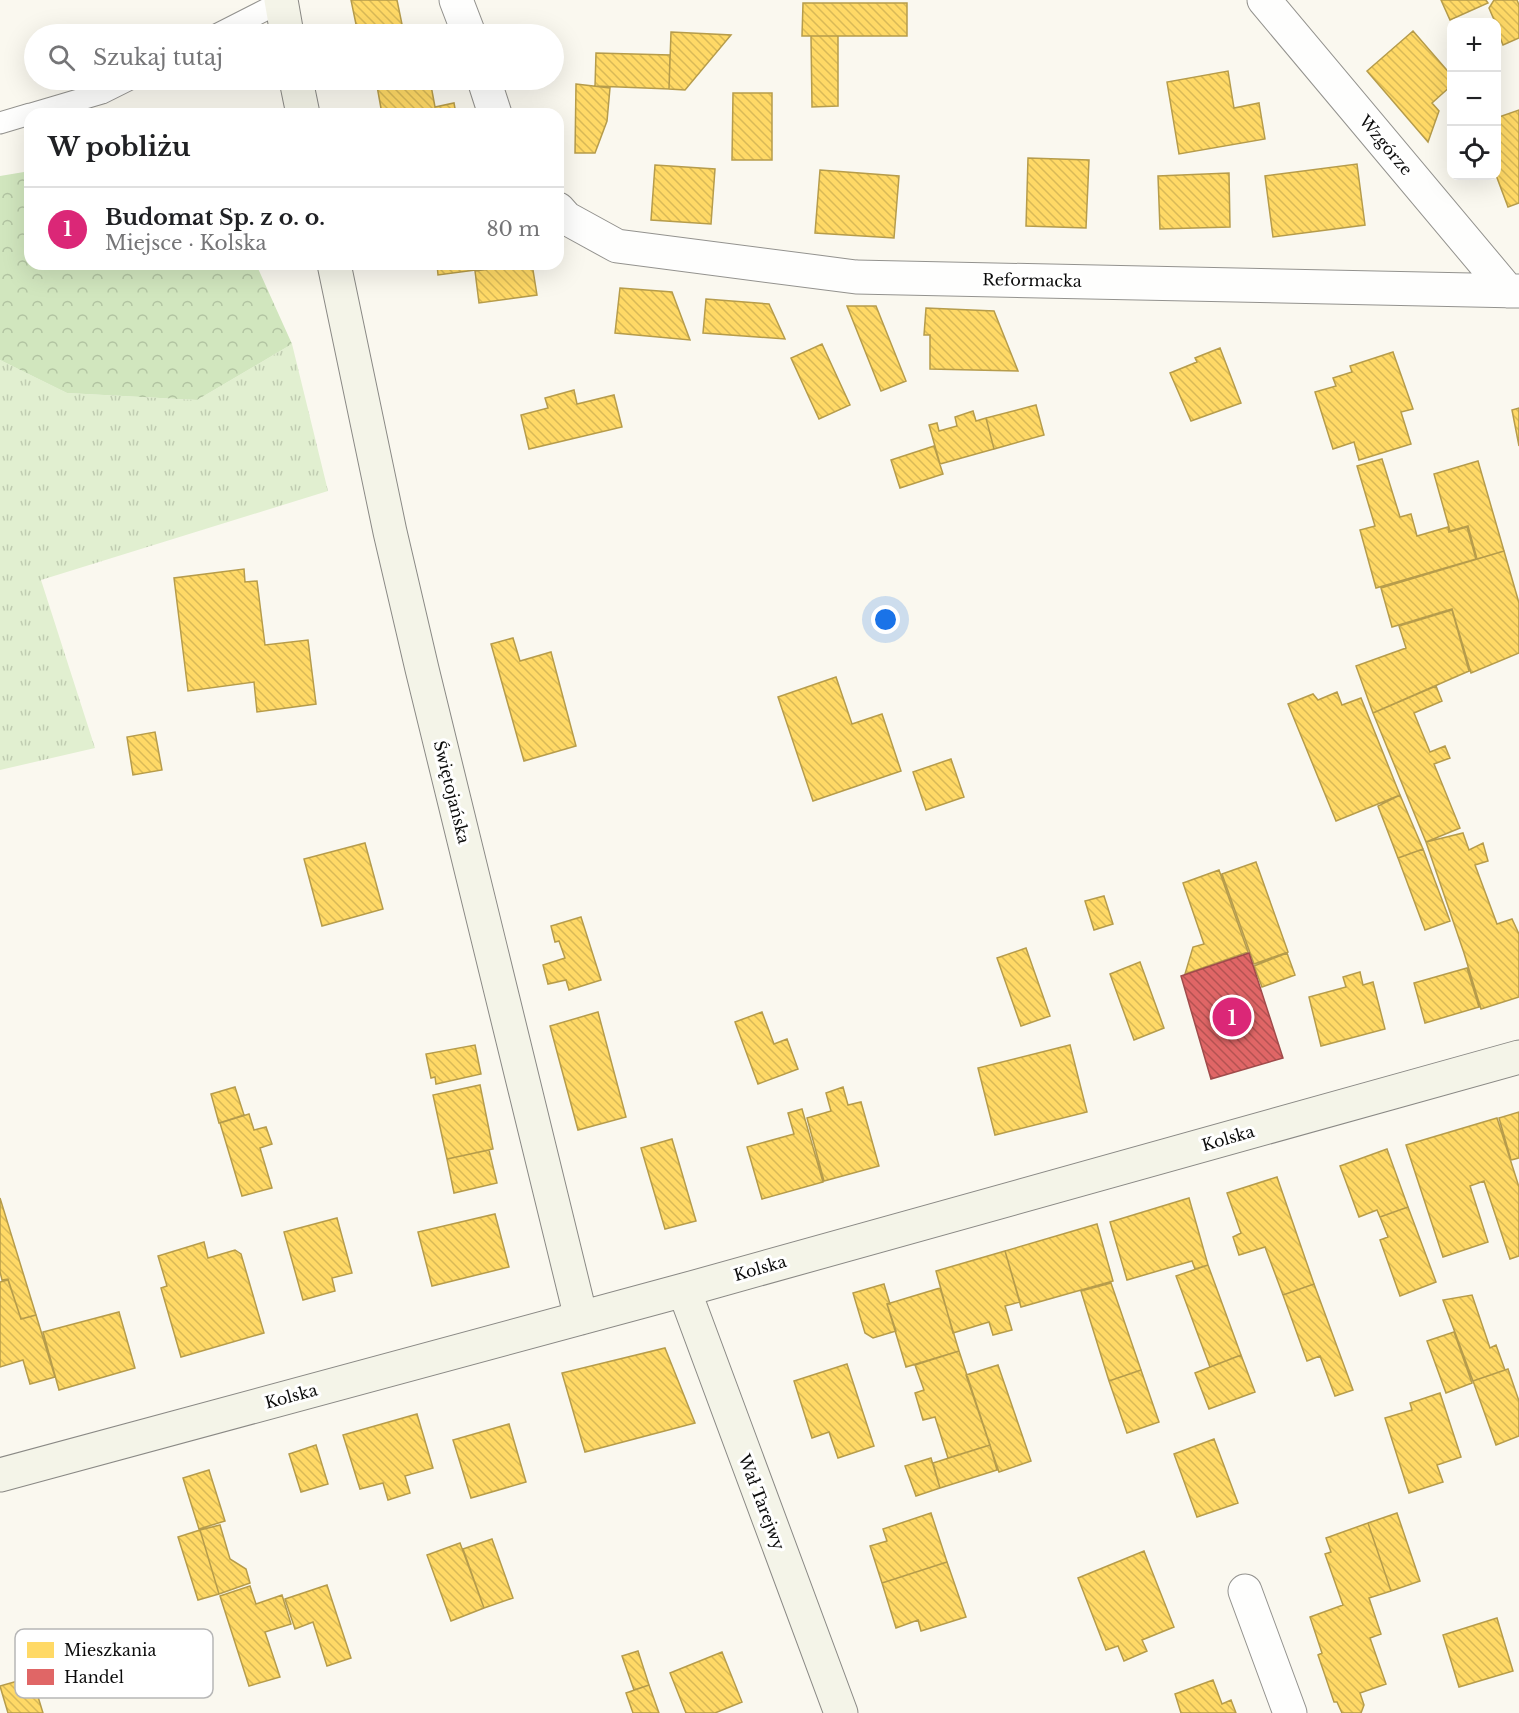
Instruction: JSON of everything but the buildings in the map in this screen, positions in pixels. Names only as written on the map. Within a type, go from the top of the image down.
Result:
[{"type":"street","points":[[456,0],[465,24]]},
{"type":"street","name":"Wzgórze","points":[[1264,0],[1513,291]]},
{"type":"street","points":[[281,1],[285,24]]},
{"type":"street","points":[[299,90],[302,108]]},
{"type":"street","points":[[487,90],[493,108]]},
{"type":"street","name":"Reformacka","points":[[564,216],[617,246],[856,277],[1513,291]]},
{"type":"street","name":"Świętojańska","points":[[335,270],[422,669],[581,1318]]},
{"type":"street","name":"Kolska","points":[[0,1475],[684,1290],[1519,1057]]},
{"type":"street","name":"Wał Tarejwy","points":[[684,1290],[842,1713]]},
{"type":"street","points":[[1245,1591],[1290,1713]]},
{"type":"lane","points":[[237,24],[281,1]]},
{"type":"lane","points":[[51,108],[108,90]]},
{"type":"lane","points":[[0,123],[24,116]]},
{"type":"green space","points":[[24,172],[24,270],[259,270],[292,344],[197,400],[67,393],[0,360],[0,176]]},
{"type":"green space","points":[[292,344],[328,491],[41,580],[95,748],[0,770],[0,360],[67,393],[197,400]]},
{"type":"place","name":"Budomat Sp. z o. o.","points":[[1232,1017]]}]
